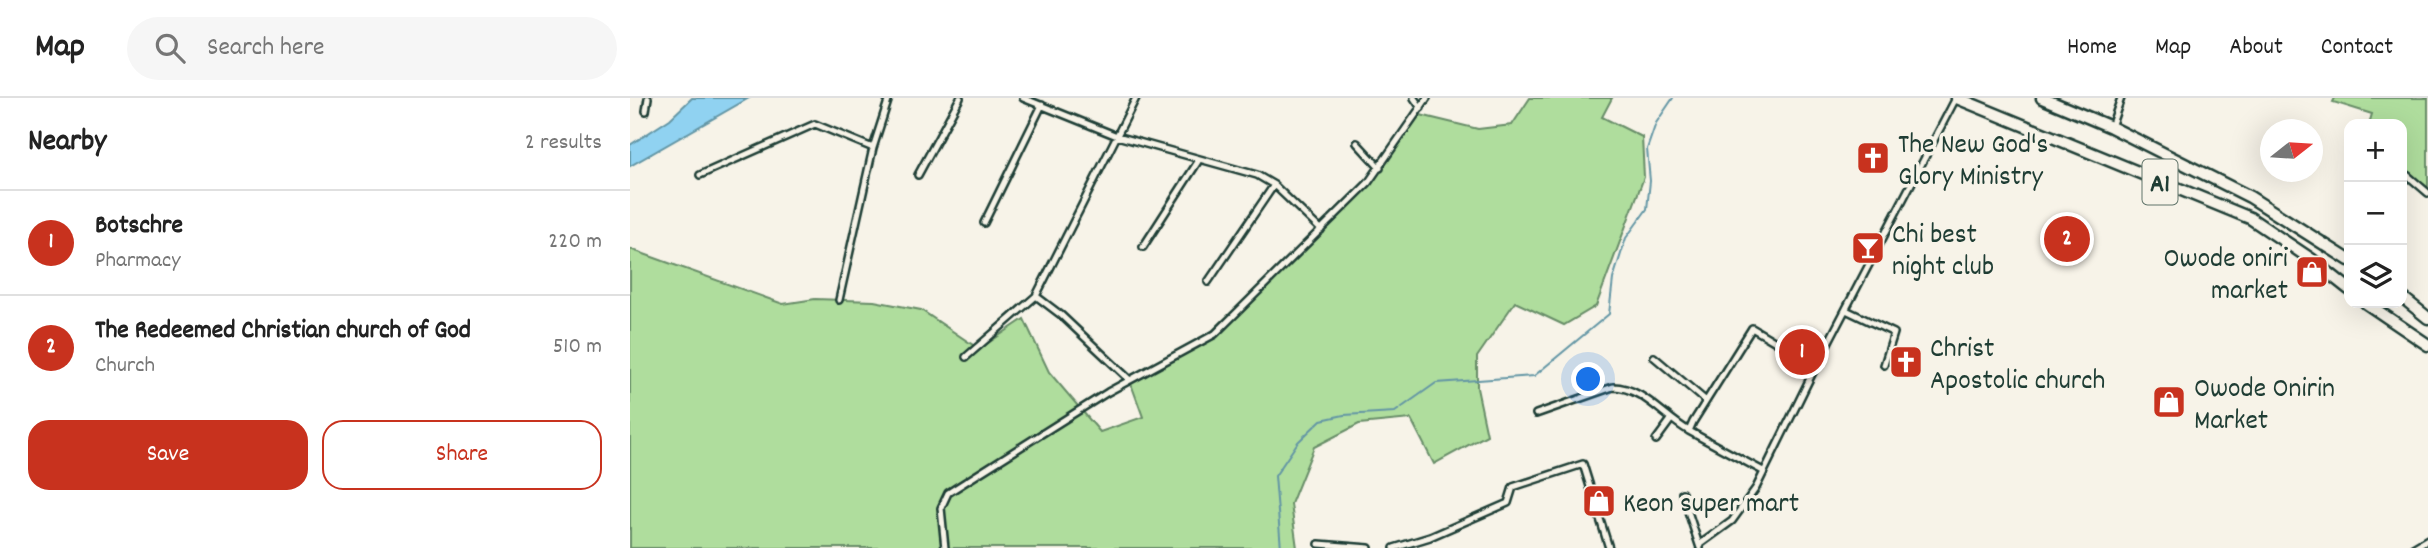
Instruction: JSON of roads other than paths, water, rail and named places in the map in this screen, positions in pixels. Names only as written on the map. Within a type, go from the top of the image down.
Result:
[{"type":"highway","name":"A1","points":[[1956,98],[2250,218],[2344,285]]},
{"type":"highway","name":"A1","points":[[2042,98],[2111,127],[2250,197],[2344,257]]},
{"type":"highway","points":[[2407,301],[2428,318]]},
{"type":"highway","points":[[2374,308],[2428,345]]},
{"type":"highway","points":[[2386,308],[2390,319]]},
{"type":"street","points":[[646,111],[648,98]]},
{"type":"street","points":[[839,300],[873,148],[889,98]]},
{"type":"street","points":[[918,175],[960,98]]},
{"type":"street","points":[[1023,98],[1117,136],[1257,175],[1274,185],[1321,230]]},
{"type":"street","points":[[966,357],[1035,296],[1136,98]]},
{"type":"street","points":[[1414,98],[1421,108]]},
{"type":"street","points":[[945,548],[941,508],[948,493],[1130,380],[1215,334],[1380,168],[1427,98]]},
{"type":"street","points":[[1682,493],[1699,547],[1732,521],[1756,488],[1816,366],[1956,98]]},
{"type":"street","points":[[2111,127],[2122,98]]},
{"type":"street","points":[[984,223],[1042,105]]},
{"type":"street","points":[[700,175],[764,149],[807,126],[823,125],[873,148]]},
{"type":"street","points":[[1357,143],[1380,168]]},
{"type":"street","points":[[1143,247],[1199,160]]},
{"type":"street","points":[[2407,174],[2428,193]]},
{"type":"street","points":[[1208,282],[1274,185]]},
{"type":"street","points":[[1035,296],[1061,315],[1130,380]]},
{"type":"street","points":[[1846,310],[1894,332],[1884,365]]},
{"type":"street","points":[[1689,431],[1752,328],[1816,366]]},
{"type":"street","points":[[1654,357],[1706,401]]},
{"type":"street","points":[[1536,414],[1613,387],[1623,387],[1635,391],[1670,421],[1763,471]]},
{"type":"street","points":[[1656,440],[1670,421]]},
{"type":"street","points":[[1394,548],[1430,537],[1508,503],[1513,487],[1583,464],[1609,548]]},
{"type":"street","points":[[2413,548],[2428,540]]},
{"type":"street","points":[[1319,544],[1369,548]]},
{"type":"water","points":[[692,98],[749,98],[630,166],[630,145],[670,119]]},
{"type":"waterway","points":[[1281,548],[1275,476],[1298,442],[1321,420],[1344,415],[1395,412],[1436,383],[1534,376],[1609,314],[1613,279],[1626,238],[1647,209],[1650,181],[1647,149],[1656,123],[1673,98]]},
{"type":"place","name":"The New God's Glory Ministry","points":[[1873,158]]},
{"type":"place","name":"The Redeemed Christian church of God","points":[[2067,239]]},
{"type":"place","name":"Chi best night club","points":[[1868,248]]},
{"type":"place","name":"Owode oniri market","points":[[2312,272]]},
{"type":"place","name":"Botschre","points":[[1802,352]]},
{"type":"place","name":"Christ Apostolic church","points":[[1906,362]]},
{"type":"place","name":"Owode Onirin Market","points":[[2169,402]]},
{"type":"place","name":"Keon super mart","points":[[1599,501]]}]
